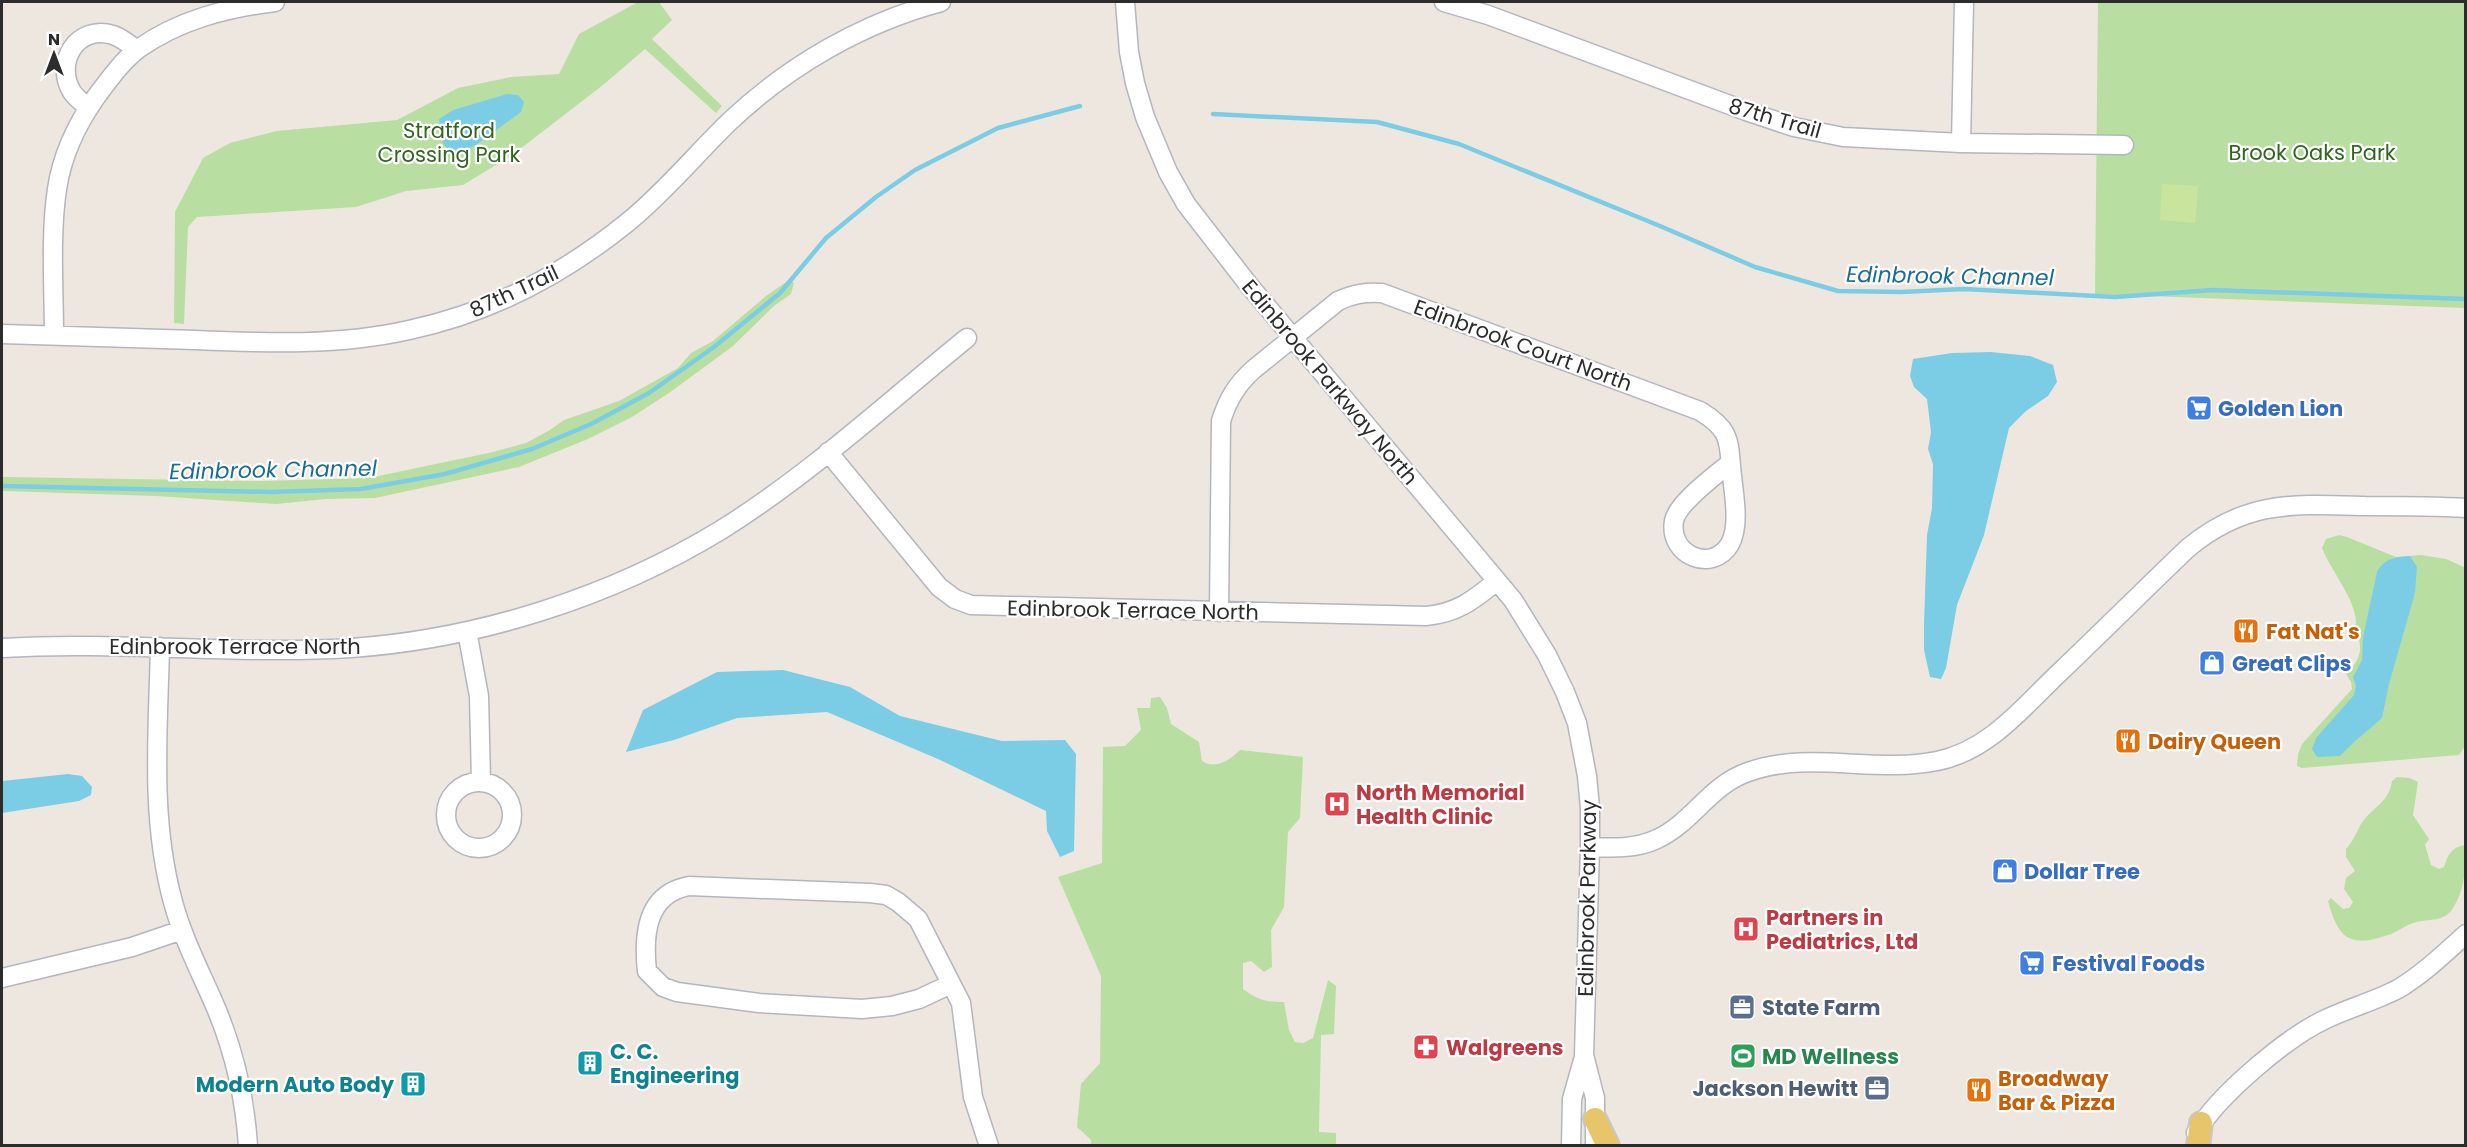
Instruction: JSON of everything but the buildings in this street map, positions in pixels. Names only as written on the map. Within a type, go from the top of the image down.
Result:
[{"type":"main road","points":[[1595,1119],[1608,1146]]},
{"type":"main road","points":[[2198,1146],[2201,1123]]},
{"type":"street","points":[[54,336],[57,190],[67,152],[89,108],[112,76],[137,50],[192,20],[220,11],[275,2]]},
{"type":"street","name":"87th Trail","points":[[2,334],[304,344],[408,331],[450,320],[496,303],[542,282],[590,252],[653,199],[730,121],[810,60],[859,31],[912,9],[940,2]]},
{"type":"street","name":"Edinbrook Parkway North","points":[[1125,2],[1129,52],[1135,83],[1153,138],[1186,204],[1294,339],[1513,600],[1547,655],[1564,692],[1581,742]]},
{"type":"street","name":"87th Trail","points":[[1444,2],[1488,15],[1794,127],[1843,137],[1961,143],[2124,146]]},
{"type":"street","points":[[1961,143],[1964,2]]},
{"type":"street","points":[[89,108],[73,95],[66,81],[69,52],[75,43],[85,36],[97,33],[112,35],[124,40],[137,50]]},
{"type":"street","name":"Edinbrook Court North","points":[[1219,612],[1221,421],[1226,406],[1242,380],[1338,301],[1359,293],[1382,293],[1700,411],[1715,420],[1726,433],[1731,449],[1734,529],[1730,543],[1719,555],[1705,560],[1691,558],[1681,549],[1675,536],[1674,521],[1681,507],[1730,463]]},
{"type":"street","name":"Edinbrook Terrace North","points":[[2,648],[79,645],[280,650],[349,648],[425,639],[466,631],[584,596],[636,575],[721,530],[828,452],[967,338]]},
{"type":"street","name":"Edinbrook Terrace North","points":[[828,452],[927,573],[954,599],[971,605],[1219,612],[1444,614],[1474,600],[1497,582]]},
{"type":"street","points":[[1590,847],[1636,846],[1657,840],[1682,823],[1718,789],[1746,772],[1766,766],[1805,763],[1919,764],[1956,756],[1973,748],[2011,720],[2188,548],[2208,533],[2240,516],[2286,505],[2466,508]]},
{"type":"street","points":[[466,631],[479,696],[481,781]]},
{"type":"street","points":[[160,647],[157,780],[159,825],[166,874],[182,930],[216,1009],[232,1055],[243,1101],[248,1146]]},
{"type":"street","name":"Edinbrook Parkway","points":[[1571,1146],[1572,1099],[1584,1055],[1590,847],[1590,808],[1581,742]]},
{"type":"street","points":[[951,984],[919,999],[892,1006],[862,1009],[759,1003],[677,992],[663,987],[646,971],[646,929],[650,915],[662,899],[676,888],[689,886],[870,892],[886,895],[898,902],[918,919],[961,1003],[973,1097],[989,1146]]},
{"type":"street","points":[[2,978],[112,952],[182,930]]},
{"type":"street","points":[[2190,1146],[2201,1123],[2223,1099],[2286,1043],[2325,1019],[2400,988],[2428,968],[2466,934]]},
{"type":"street","name":"Edinbrook Parkway","points":[[1584,1055],[1595,1098],[1595,1146]]},
{"type":"green space","name":"Stratford Crossing Park","points":[[638,2],[659,2],[672,20],[652,39],[722,106],[716,113],[645,49],[603,85],[511,156],[463,185],[406,191],[356,207],[197,217],[188,227],[184,324],[174,323],[175,212],[203,158],[230,143],[277,131],[397,120],[458,88],[511,77],[559,74],[579,34]]},
{"type":"green space","name":"Brook Oaks Park","points":[[2098,2],[2465,2],[2465,308],[2095,294]]},
{"type":"green space","points":[[2162,184],[2198,186],[2195,223],[2160,220]]},
{"type":"green space","points":[[789,280],[794,283],[791,294],[774,306],[733,346],[669,393],[632,417],[588,439],[519,467],[375,498],[326,499],[276,504],[156,496],[2,491],[2,477],[261,481],[369,478],[493,452],[526,443],[564,420],[619,401],[678,368],[691,353],[713,341],[766,296]]},
{"type":"green space","points":[[2339,535],[2396,557],[2421,555],[2446,559],[2464,567],[2466,745],[2459,755],[2302,768],[2297,766],[2302,744],[2352,689],[2346,674],[2360,653],[2354,610],[2322,548],[2326,539]]},
{"type":"green space","points":[[1160,697],[1167,708],[1171,724],[1199,742],[1202,761],[1207,764],[1222,763],[1240,750],[1303,757],[1300,818],[1288,832],[1284,907],[1271,930],[1272,967],[1264,972],[1251,961],[1243,963],[1243,989],[1262,1000],[1284,1002],[1289,1030],[1295,1042],[1303,1043],[1313,1038],[1328,980],[1336,986],[1334,1034],[1321,1035],[1319,1132],[1336,1133],[1336,1145],[1091,1145],[1091,1140],[1077,1127],[1081,1084],[1100,1063],[1101,976],[1058,877],[1102,863],[1103,747],[1125,746],[1141,730],[1137,708],[1150,708],[1151,698]]},
{"type":"green space","points":[[2397,777],[2410,778],[2418,782],[2413,815],[2429,839],[2425,845],[2431,865],[2439,869],[2444,867],[2451,852],[2465,845],[2462,886],[2457,901],[2446,916],[2416,922],[2377,938],[2356,940],[2342,933],[2328,901],[2331,898],[2343,909],[2349,908],[2353,902],[2344,889],[2346,878],[2355,871],[2346,857],[2346,849],[2365,818],[2384,800],[2392,781]]},
{"type":"water","points":[[507,94],[518,95],[524,102],[521,112],[476,145],[464,150],[450,150],[444,145],[439,119],[453,110]]},
{"type":"water","points":[[1991,352],[2030,356],[2053,365],[2057,382],[2048,396],[2026,411],[2009,428],[1984,535],[1957,605],[1946,668],[1941,679],[1930,677],[1924,650],[1927,535],[1932,508],[1933,464],[1928,449],[1931,432],[1927,399],[1914,387],[1910,376],[1913,359],[1952,353]]},
{"type":"water","points":[[2410,556],[2417,567],[2415,593],[2389,684],[2382,718],[2340,756],[2317,757],[2312,749],[2316,738],[2354,695],[2356,686],[2353,677],[2362,660],[2363,637],[2377,572],[2391,559]]},
{"type":"water","points":[[783,670],[850,687],[900,716],[1002,741],[1065,740],[1076,754],[1074,851],[1060,857],[1047,831],[1046,811],[938,759],[827,712],[737,718],[674,740],[626,752],[643,710],[717,672]]},
{"type":"water","points":[[68,774],[82,776],[92,787],[91,795],[79,801],[2,813],[2,781]]},
{"type":"waterway","name":"Edinbrook Channel","points":[[2,486],[271,492],[361,489],[445,474],[532,449],[591,424],[649,393],[714,347],[780,293],[826,238],[876,197],[915,170],[998,128],[1080,106]]},
{"type":"waterway","name":"Edinbrook Channel","points":[[1213,114],[1377,122],[1459,144],[1755,267],[1838,291],[1901,292],[1964,289],[2115,297],[2213,290],[2466,299]]},
{"type":"place","name":"Golden Lion","points":[[2199,408]]},
{"type":"place","name":"Fat Nat's","points":[[2246,631]]},
{"type":"place","name":"Great Clips","points":[[2212,663]]},
{"type":"place","name":"Dairy Queen","points":[[2128,741]]},
{"type":"place","name":"North Memorial Health Clinic","points":[[1337,804]]},
{"type":"place","name":"Dollar Tree","points":[[2005,871]]},
{"type":"place","name":"Partners in Pediatrics, Ltd","points":[[1746,929]]},
{"type":"place","name":"Festival Foods","points":[[2032,963]]},
{"type":"place","name":"State Farm","points":[[1742,1007]]},
{"type":"place","name":"Walgreens","points":[[1426,1047]]},
{"type":"place","name":"MD Wellness","points":[[1743,1056]]},
{"type":"place","name":"C. C. Engineering","points":[[590,1063]]},
{"type":"place","name":"Modern Auto Body","points":[[413,1084]]},
{"type":"place","name":"Jackson Hewitt","points":[[1877,1088]]},
{"type":"place","name":"Broadway Bar & Pizza","points":[[1979,1090]]}]
